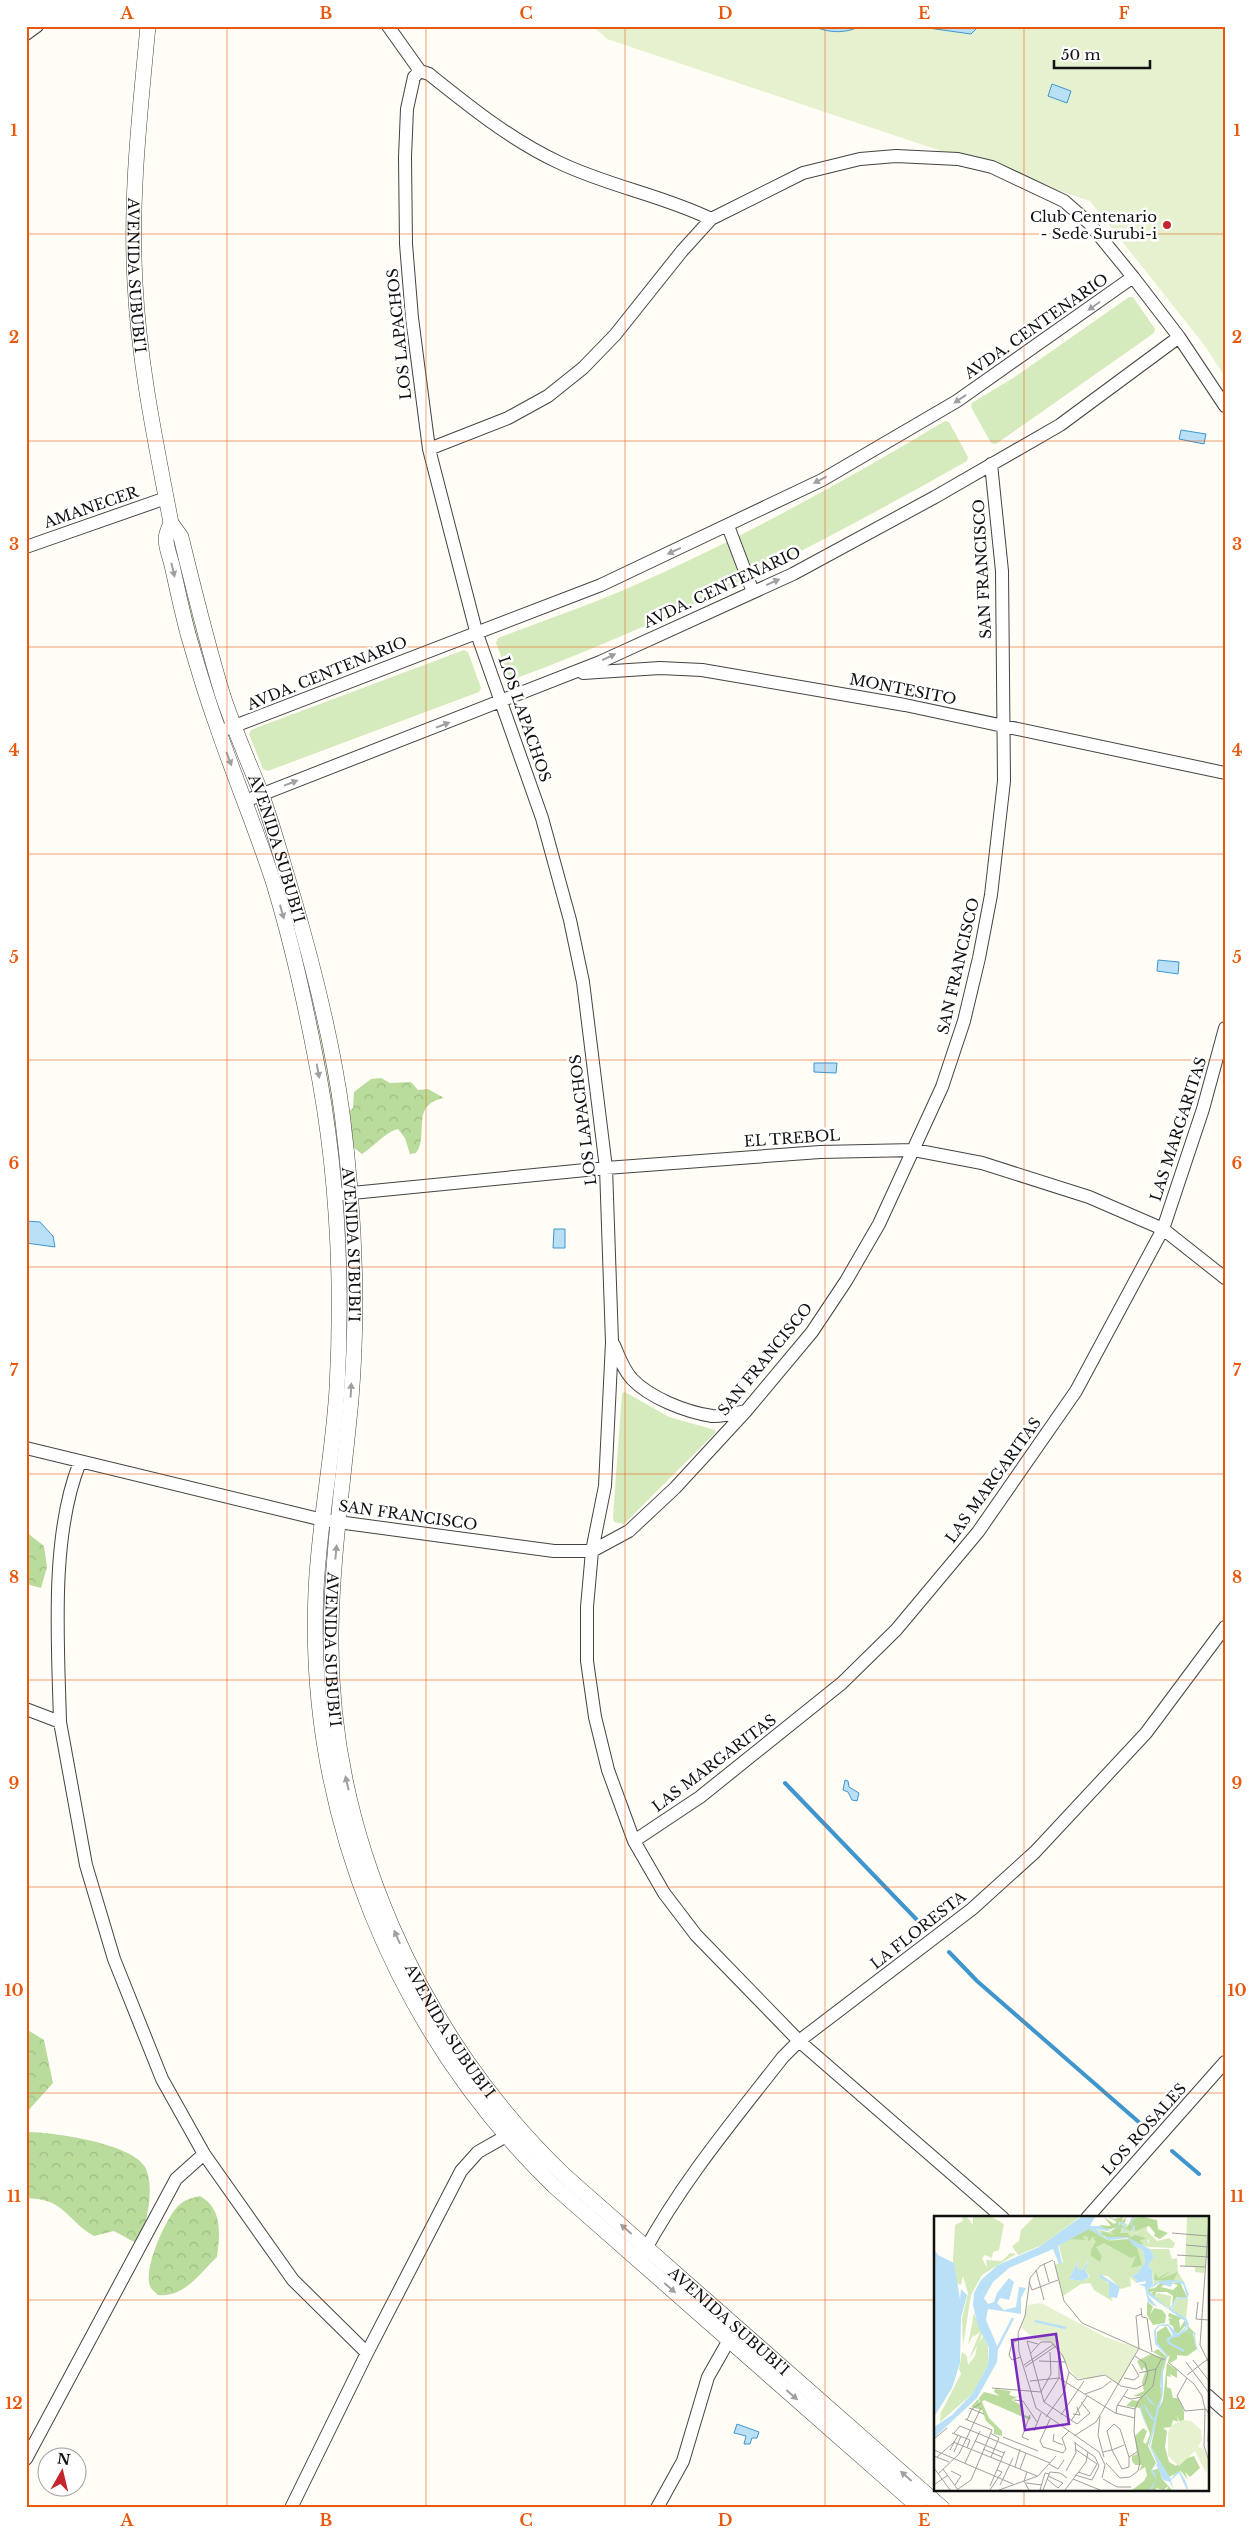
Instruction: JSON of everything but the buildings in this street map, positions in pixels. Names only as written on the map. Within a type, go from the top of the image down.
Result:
[{"type":"street","points":[[26,34],[37,26]]},
{"type":"street","name":"AVENIDA SUBUBI'I","points":[[148,26],[137,135],[135,282],[140,352],[166,498],[171,523],[181,537],[201,617],[234,727],[261,794],[319,994],[342,1110],[351,1193],[354,1336],[351,1396],[338,1522],[330,1634],[332,1688],[346,1780],[358,1829],[385,1910],[412,1969],[444,2027],[513,2132],[554,2186],[920,2508]]},
{"type":"street","points":[[388,26],[420,72],[429,74],[495,124],[556,162],[614,185],[691,210],[711,219]]},
{"type":"street","name":"LOS LAPACHOS","points":[[420,72],[414,77],[407,109],[405,156],[408,279],[429,448],[476,631],[503,702],[542,818],[570,920],[583,982],[606,1168],[612,1342],[605,1486],[592,1551],[587,1607],[587,1661],[595,1717],[608,1770],[634,1841],[664,1893],[696,1935],[799,2041],[1001,2216]]},
{"type":"street","points":[[429,448],[508,418],[548,396],[583,368],[615,335],[682,251],[711,219],[803,173],[860,159],[922,155],[958,159],[992,167],[1064,201],[1089,223],[1133,278],[1179,337],[1225,406]]},
{"type":"street","name":"AVDA. CENTENARIO","points":[[219,732],[476,631],[601,585],[822,480],[947,408],[1133,278]]},
{"type":"street","name":"AVDA. CENTENARIO","points":[[245,801],[503,702],[753,592],[869,534],[1060,425],[1179,337]]},
{"type":"street","name":"SAN FRANCISCO","points":[[26,1448],[323,1520],[554,1551],[592,1551],[629,1530],[675,1488],[746,1411],[812,1332],[846,1281],[879,1224],[914,1150],[942,1088],[964,1021],[991,895],[1004,780],[1005,726],[1002,571],[991,464]]},
{"type":"street","name":"AMANECER","points":[[26,547],[166,498]]},
{"type":"street","name":"AVENIDA SUBUBI'I","points":[[171,523],[166,537],[182,611],[219,732],[273,883],[303,996],[326,1110],[334,1194],[339,1286],[337,1391],[316,1591],[318,1689],[331,1782],[355,1871],[393,1966],[410,1997],[468,2088],[513,2132],[942,2508]]},
{"type":"street","points":[[728,526],[753,592]]},
{"type":"street","name":"MONTESITO","points":[[571,673],[660,668],[702,670],[904,705],[1225,773]]},
{"type":"street","name":"LAS MARGARITAS","points":[[634,1841],[700,1797],[786,1730],[842,1683],[896,1630],[978,1532],[1046,1437],[1076,1391],[1163,1229],[1203,1109],[1225,1028]]},
{"type":"street","name":"EL TREBOL","points":[[334,1194],[606,1168],[820,1152],[914,1150],[982,1163],[1089,1197],[1163,1229],[1225,1278]]},
{"type":"street","points":[[612,1342],[622,1365],[632,1380],[653,1394],[680,1407],[713,1416],[746,1411]]},
{"type":"street","points":[[80,1462],[65,1510],[59,1584],[60,1722],[86,1865],[114,1959],[162,2078],[204,2154],[293,2280],[367,2353]]},
{"type":"street","name":"LA FLORESTA","points":[[639,2261],[660,2221],[681,2190],[783,2057],[799,2041],[972,1909],[1035,1852],[1146,1733],[1225,1627]]},
{"type":"street","points":[[26,1709],[60,1722]]},
{"type":"street","name":"LOS ROSALES","points":[[1089,2216],[1225,2062]]},
{"type":"street","points":[[291,2508],[367,2353],[462,2170],[478,2152],[513,2132]]},
{"type":"street","points":[[26,2459],[176,2179],[204,2154]]},
{"type":"street","points":[[657,2508],[683,2461],[708,2377],[729,2340]]},
{"type":"street","points":[[1208,2396],[1225,2411]]},
{"type":"green space","name":"Club Centenario - Sede Surubi-i","points":[[593,26],[1225,26],[1225,377],[1205,346],[1090,201],[607,39]]},
{"type":"green space","points":[[1129,297],[1133,297],[1155,329],[1154,333],[996,444],[991,443],[971,407],[972,403],[1013,378]]},
{"type":"green space","points":[[945,421],[949,422],[968,457],[967,461],[801,551],[688,606],[573,656],[514,679],[509,677],[496,643],[498,638],[610,596],[667,571],[828,489]]},
{"type":"green space","points":[[166,506],[224,719],[222,721],[188,610]]},
{"type":"green space","points":[[464,650],[468,652],[481,688],[479,692],[268,771],[263,769],[249,734],[251,730]]},
{"type":"green space","points":[[255,809],[282,883],[302,952],[336,1110],[341,1179],[339,1178],[332,1111],[322,1057]]},
{"type":"green space","points":[[381,1078],[390,1083],[411,1082],[418,1090],[428,1089],[444,1098],[433,1102],[423,1114],[420,1146],[416,1153],[410,1154],[405,1138],[398,1129],[389,1133],[362,1154],[353,1147],[345,1115],[353,1108],[354,1092],[371,1079]]},
{"type":"green space","points":[[625,1392],[669,1417],[715,1430],[715,1433],[624,1524],[614,1522],[613,1517],[622,1393]]},
{"type":"green space","points":[[26,1532],[44,1546],[47,1567],[41,1588],[26,1584]]},
{"type":"green space","points":[[26,2029],[44,2040],[53,2083],[26,2113]]},
{"type":"green space","points":[[26,2132],[90,2140],[124,2151],[137,2159],[147,2171],[150,2195],[145,2225],[138,2238],[134,2242],[114,2231],[94,2236],[58,2206],[39,2199],[26,2198]]},
{"type":"green space","points":[[200,2196],[213,2208],[216,2215],[219,2231],[217,2257],[184,2289],[176,2293],[158,2295],[151,2287],[149,2278],[153,2256],[162,2231],[179,2205]]},
{"type":"water","points":[[813,26],[861,26],[837,32]]},
{"type":"water","points":[[914,26],[978,26],[978,27],[971,34]]},
{"type":"water","points":[[1052,84],[1071,91],[1067,103],[1048,96]]},
{"type":"water","points":[[1181,430],[1206,434],[1204,444],[1179,439]]},
{"type":"water","points":[[1158,960],[1179,962],[1178,974],[1157,971]]},
{"type":"water","points":[[814,1063],[837,1063],[836,1073],[814,1072]]},
{"type":"water","points":[[26,1221],[40,1222],[53,1236],[55,1247],[26,1243]]},
{"type":"water","points":[[554,1229],[565,1229],[565,1248],[553,1248]]},
{"type":"water","points":[[845,1780],[848,1781],[849,1787],[859,1793],[857,1801],[852,1800],[848,1792],[843,1790]]},
{"type":"water","points":[[737,2424],[759,2432],[757,2438],[752,2438],[750,2444],[744,2444],[746,2436],[734,2433]]},
{"type":"waterway","points":[[785,1783],[918,1921]]},
{"type":"waterway","points":[[949,1952],[977,1981],[1141,2124]]},
{"type":"waterway","points":[[1172,2151],[1199,2174]]},
{"type":"place","name":"Club Centenario - Sede Surubi-i","points":[[1167,225]]}]
